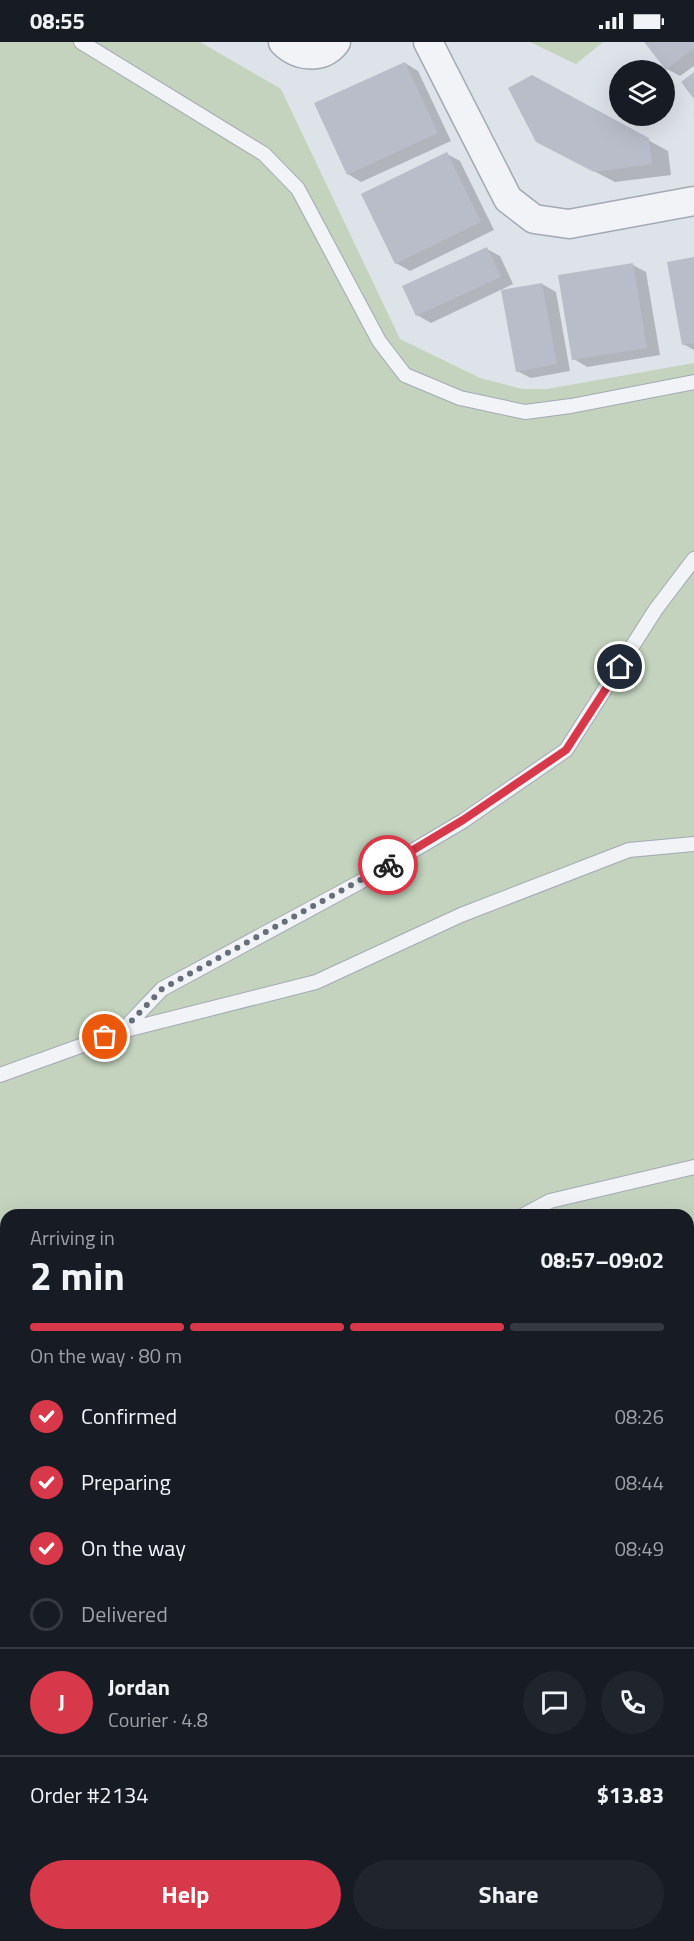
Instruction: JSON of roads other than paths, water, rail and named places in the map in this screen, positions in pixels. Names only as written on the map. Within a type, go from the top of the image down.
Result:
[{"type":"street","points":[[283,42],[291,50],[305,54],[320,54],[336,42]]},
{"type":"street","points":[[428,42],[508,199],[534,219],[568,224],[694,201]]},
{"type":"lane","points":[[81,42],[264,154],[298,189],[380,340],[405,375],[460,399],[525,412],[571,406],[694,382]]},
{"type":"lane","points":[[122,1031],[162,989],[360,882],[463,820],[566,750],[656,609],[694,559]]},
{"type":"lane","points":[[0,1075],[122,1031],[316,982],[461,915],[629,850],[694,844]]},
{"type":"lane","points":[[535,1209],[550,1201],[694,1167]]}]
